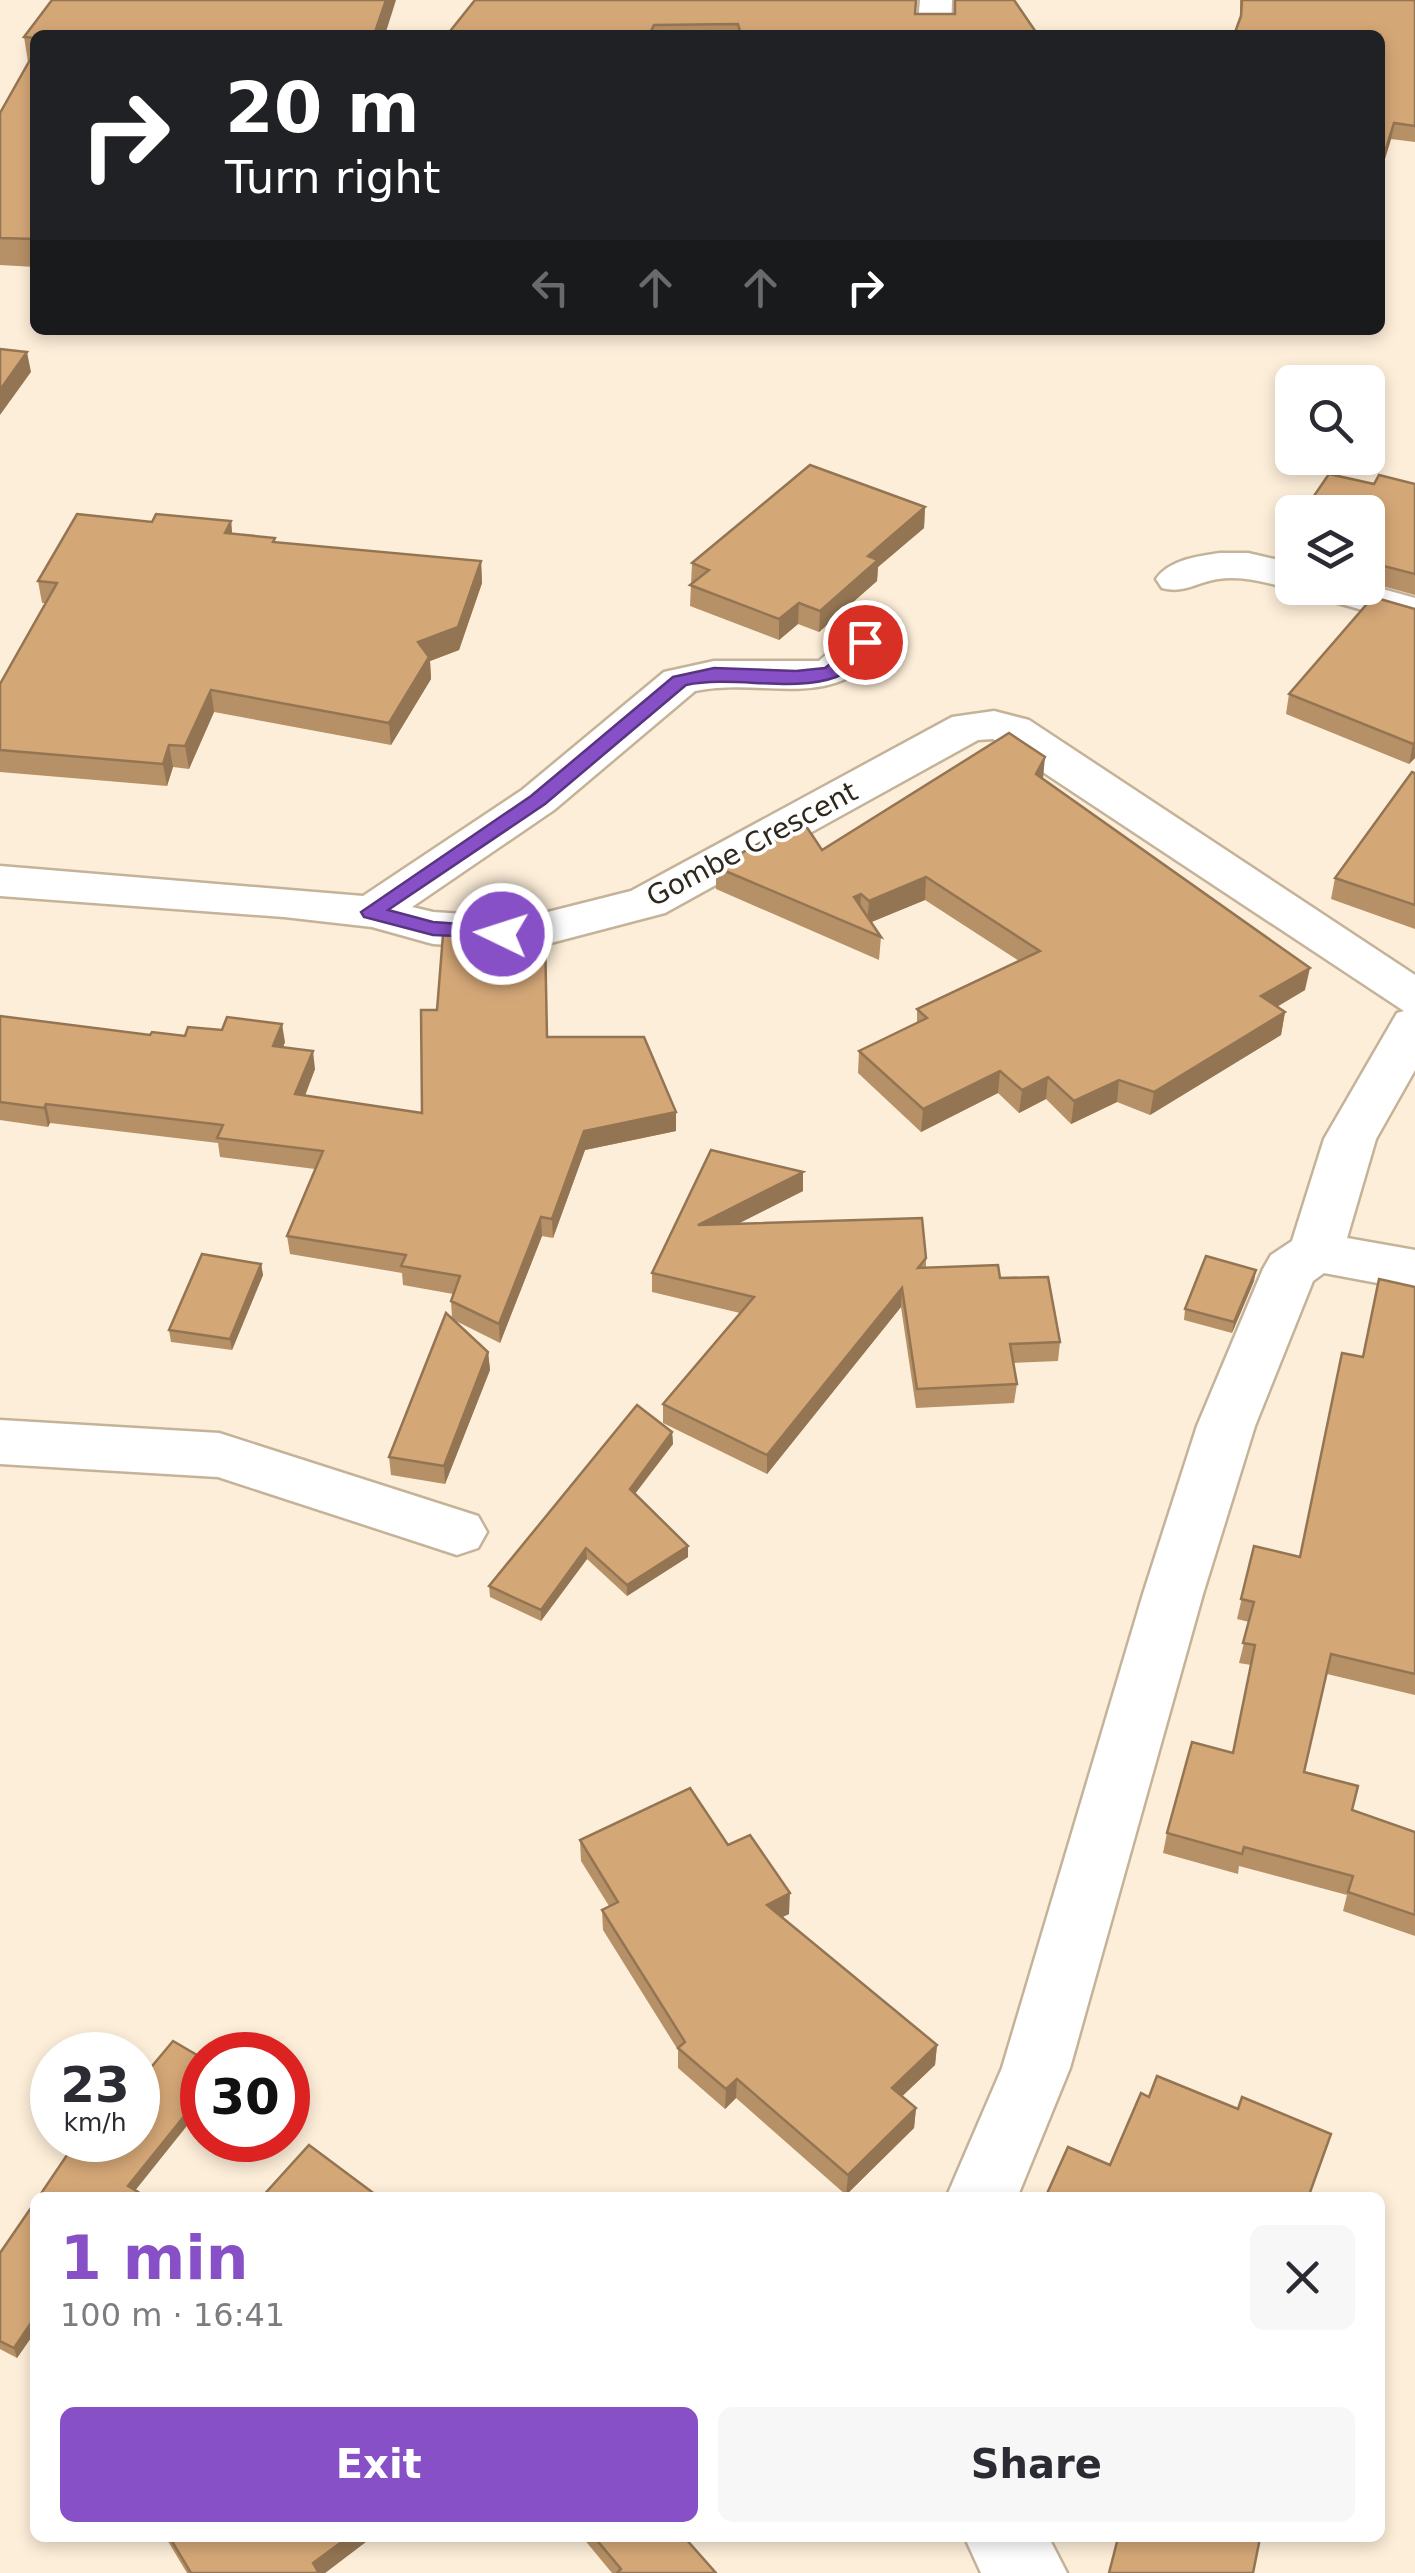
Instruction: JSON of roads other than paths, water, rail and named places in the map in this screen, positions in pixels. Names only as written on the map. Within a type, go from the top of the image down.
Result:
[{"type":"street","points":[[934,30],[936,0]]},
{"type":"street","points":[[1178,579],[1205,565],[1260,566],[1275,571]]},
{"type":"street","points":[[1385,603],[1415,612]]},
{"type":"street","points":[[372,912],[538,800],[680,681],[714,674],[829,673],[843,665],[865,642]]},
{"type":"street","name":"Gombe Crescent","points":[[0,881],[372,912],[433,928],[524,934],[648,902],[968,727],[994,725],[1012,730],[1415,998]]},
{"type":"street","points":[[984,2192],[1036,2068],[1173,1594],[1226,1426],[1290,1268],[1316,1252],[1350,1139],[1415,1024]]},
{"type":"street","points":[[1316,1252],[1415,1270]]},
{"type":"street","points":[[0,1442],[218,1454],[457,1532]]},
{"type":"street","points":[[1005,2542],[1028,2573]]}]
